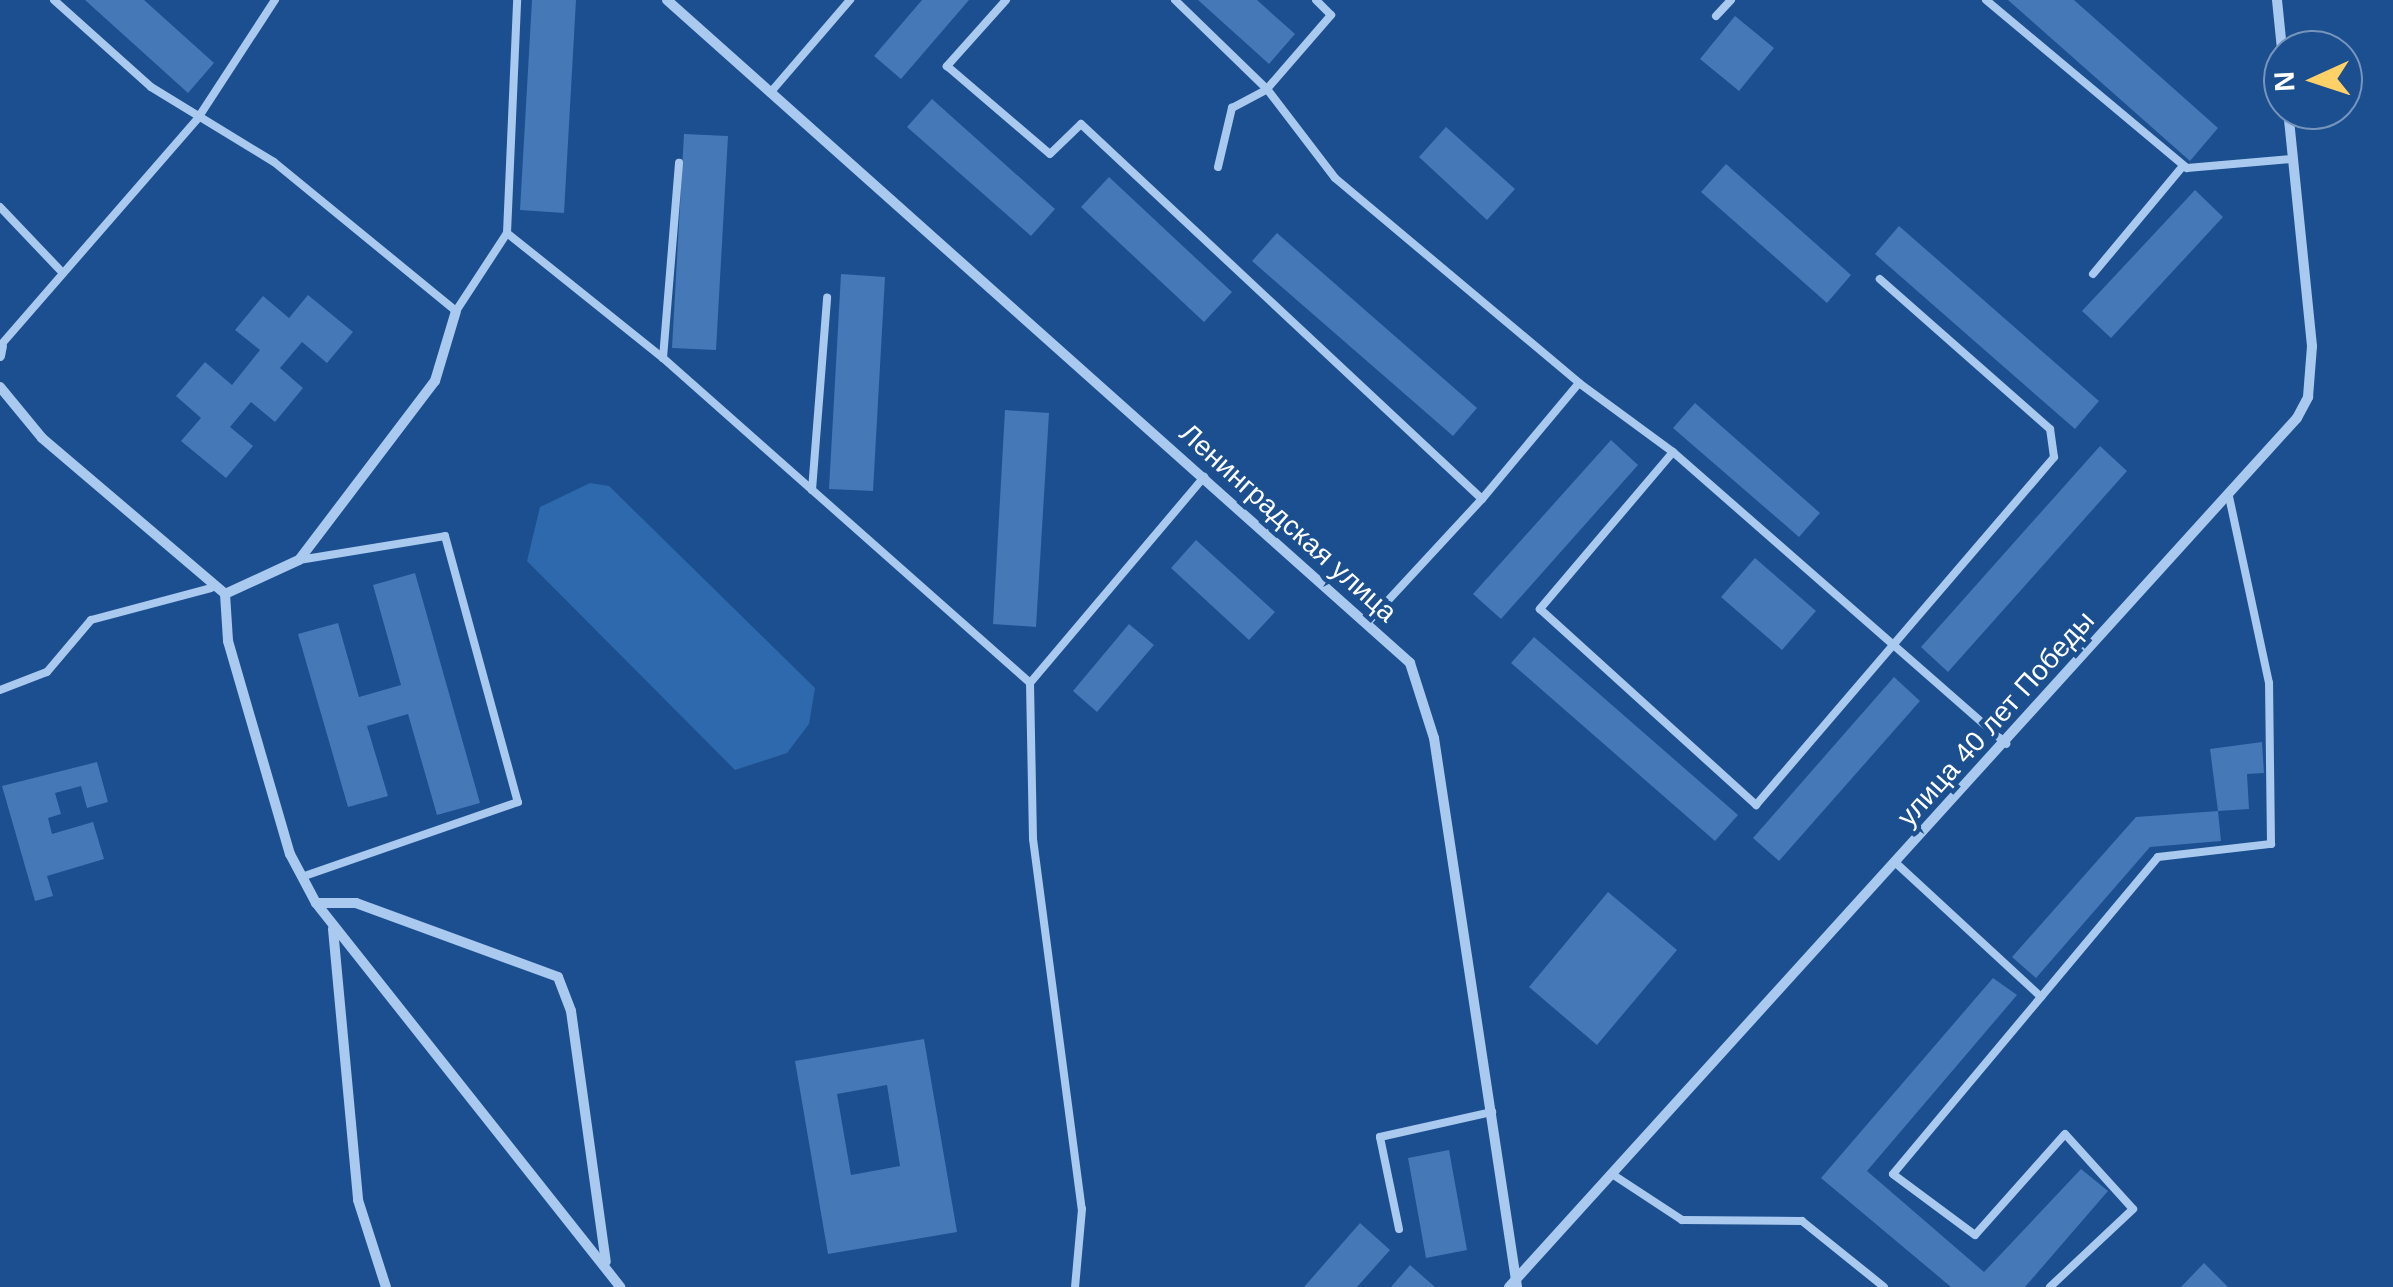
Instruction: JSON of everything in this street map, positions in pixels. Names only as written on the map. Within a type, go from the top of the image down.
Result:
[{"type":"street","name":"Ленинградская улица","points":[[668,0],[1410,664],[1425,698],[1492,1112],[1514,1284]]},
{"type":"street","points":[[2277,0],[2280,30]]},
{"type":"street","name":"улица 40 лет Победы","points":[[1514,1284],[2229,496],[2308,397],[2312,346],[2290,130]]},
{"type":"street","points":[[0,386],[42,438],[211,588],[225,594],[299,560],[435,381],[456,311]]},
{"type":"street","points":[[225,594],[228,642],[302,877],[316,903],[333,929],[607,1262],[620,1287]]},
{"type":"street","points":[[316,903],[356,903],[558,977],[571,1011],[607,1262]]},
{"type":"street","points":[[333,929],[358,1200],[386,1287]]},
{"type":"lane","points":[[54,0],[151,87],[274,162],[456,311],[506,233],[517,0]]},
{"type":"lane","points":[[0,349],[60,270],[198,118],[275,0]]},
{"type":"lane","points":[[770,93],[850,0]]},
{"type":"lane","points":[[1006,0],[947,66],[1050,154],[1082,124],[1482,498]]},
{"type":"lane","points":[[1174,0],[1267,88],[1335,178],[1579,384],[1674,452],[1891,649],[2006,744]]},
{"type":"lane","points":[[1218,167],[1232,108],[1267,88],[1331,15],[1316,0]]},
{"type":"lane","points":[[1716,16],[1731,0]]},
{"type":"lane","points":[[1986,0],[2182,166],[2293,159]]},
{"type":"lane","points":[[662,358],[679,163]]},
{"type":"lane","points":[[2094,274],[2182,166]]},
{"type":"lane","points":[[0,207],[60,270]]},
{"type":"lane","points":[[506,233],[662,358],[1030,683]]},
{"type":"lane","points":[[1674,452],[1540,609],[1756,805],[2054,458],[2057,444],[2050,429],[1880,279]]},
{"type":"lane","points":[[812,490],[827,298]]},
{"type":"lane","points":[[1368,623],[1579,384]]},
{"type":"lane","points":[[1075,1287],[1082,1209],[1034,839],[1030,683],[1204,477]]},
{"type":"lane","points":[[2050,1287],[2133,1208],[2065,1134],[1975,1235],[1893,1174],[2158,857],[2271,844],[2270,683],[2229,496]]},
{"type":"lane","points":[[299,560],[445,536],[518,802],[302,877]]},
{"type":"lane","points":[[0,690],[48,672],[92,620],[211,588]]},
{"type":"lane","points":[[1897,864],[2041,997]]},
{"type":"lane","points":[[1399,1229],[1380,1137],[1492,1112]]},
{"type":"lane","points":[[1615,1176],[1682,1220],[1802,1221],[1884,1287]]},
{"type":"shaded area","points":[[590,483],[609,486],[815,688],[809,724],[787,753],[735,770],[527,561],[540,507]]},
{"type":"building","points":[[85,0],[144,0],[214,63],[188,93]]},
{"type":"building","points":[[532,0],[576,0],[564,213],[520,210]]},
{"type":"building","points":[[922,0],[969,0],[901,79],[874,56]]},
{"type":"building","points":[[1198,0],[1257,0],[1295,34],[1269,64]]},
{"type":"building","points":[[2008,0],[2074,0],[2218,128],[2190,161]]},
{"type":"building","points":[[1735,16],[1774,48],[1739,91],[1700,59]]},
{"type":"building","points":[[932,99],[1055,209],[1031,236],[907,127]]},
{"type":"building","points":[[1446,127],[1515,189],[1487,220],[1419,157]]},
{"type":"building","points":[[684,134],[728,136],[716,350],[672,348]]},
{"type":"building","points":[[1726,164],[1851,275],[1827,303],[1701,192]]},
{"type":"building","points":[[1109,177],[1232,292],[1204,322],[1081,207]]},
{"type":"building","points":[[2195,190],[2223,217],[2111,338],[2082,311]]},
{"type":"building","points":[[1899,226],[2099,401],[2075,429],[1875,254]]},
{"type":"building","points":[[1277,233],[1477,408],[1453,436],[1252,261]]},
{"type":"building","points":[[841,274],[885,277],[873,491],[829,489]]},
{"type":"building","points":[[308,295],[353,332],[327,363],[302,342],[280,368],[303,388],[275,422],[251,402],[230,427],[253,446],[226,478],[181,441],[201,418],[176,396],[205,362],[232,385],[260,350],[235,330],[263,296],[289,318]]},
{"type":"building","points":[[1695,403],[1820,513],[1799,537],[1673,428]]},
{"type":"building","points":[[1005,410],[1049,413],[1036,627],[993,624]]},
{"type":"building","points":[[1611,440],[1638,465],[1501,619],[1473,594]]},
{"type":"building","points":[[2100,446],[2127,471],[1948,672],[1921,647]]},
{"type":"building","points":[[1196,540],[1275,612],[1249,640],[1171,568]]},
{"type":"building","points":[[1755,558],[1816,611],[1782,650],[1721,597]]},
{"type":"building","points":[[415,573],[480,803],[437,815],[408,714],[367,726],[388,796],[348,807],[298,634],[338,623],[359,697],[401,685],[373,585]]},
{"type":"building","points":[[1129,624],[1154,645],[1097,712],[1073,691]]},
{"type":"building","points":[[1534,637],[1738,815],[1715,841],[1511,663]]},
{"type":"building","points":[[1894,677],[1920,701],[1779,861],[1753,838]]},
{"type":"building","points":[[2262,742],[2264,773],[2247,774],[2249,809],[2218,811],[2210,749]]},
{"type":"building","points":[[97,762],[108,802],[87,808],[81,786],[55,793],[61,814],[48,818],[52,834],[93,822],[104,859],[47,876],[53,896],[35,901],[2,786]]},
{"type":"building","points":[[2218,811],[2221,841],[2150,847],[2036,978],[2012,957],[2136,817]]},
{"type":"building","points":[[1608,892],[1677,950],[1597,1045],[1529,987]]},
{"type":"building","points":[[1993,978],[2017,995],[1867,1171],[1984,1272],[2081,1169],[2108,1191],[2025,1287],[1951,1287],[1821,1178]]},
{"type":"building","points":[[924,1039],[957,1232],[828,1254],[795,1061]],"holes":[[[887,1085],[900,1166],[851,1175],[837,1094]]]},
{"type":"building","points":[[1449,1150],[1467,1250],[1426,1258],[1408,1158]]},
{"type":"building","points":[[1360,1223],[1390,1250],[1357,1287],[1304,1287]]},
{"type":"building","points":[[2204,1263],[2228,1287],[2181,1287]]},
{"type":"building","points":[[1410,1265],[1435,1287],[1391,1287]]}]
